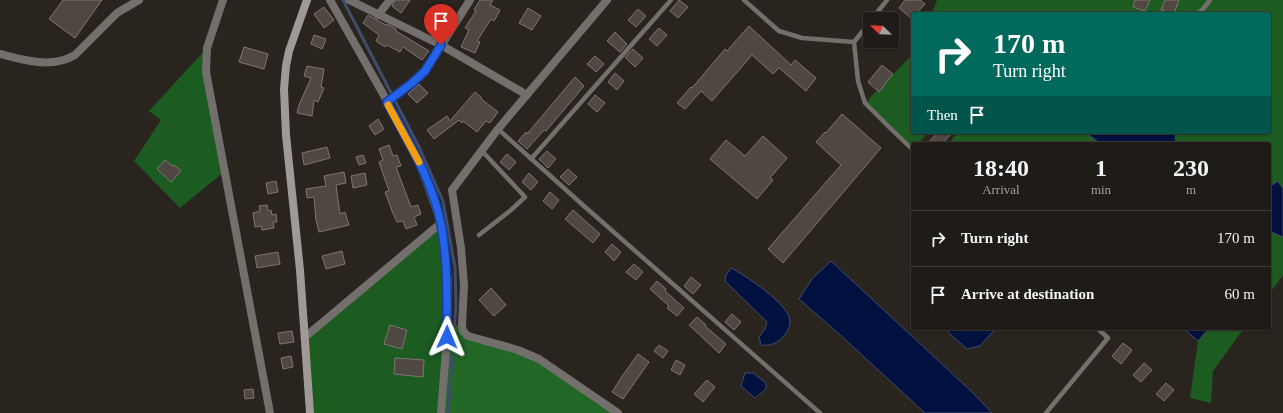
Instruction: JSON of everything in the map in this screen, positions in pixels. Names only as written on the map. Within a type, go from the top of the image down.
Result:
[{"type":"street","points":[[0,54],[40,62],[57,62],[66,60],[75,55],[117,13],[139,0]]},
{"type":"street","points":[[223,0],[207,48],[206,72],[270,413]]},
{"type":"street","points":[[307,0],[289,51],[284,89],[286,135],[306,337],[310,413]]},
{"type":"street","points":[[330,0],[388,101],[421,166],[440,223],[448,283],[447,337],[441,413]]},
{"type":"street","points":[[349,0],[441,45],[527,95]]},
{"type":"street","points":[[378,15],[390,0]]},
{"type":"street","points":[[388,101],[425,71],[470,0]]},
{"type":"street","points":[[607,0],[498,129],[452,190],[461,248],[464,285],[463,330],[468,336],[518,350],[539,359],[618,413]]},
{"type":"street","points":[[306,337],[440,223]]},
{"type":"lane","points":[[531,159],[671,0]]},
{"type":"lane","points":[[744,0],[779,31],[802,38],[854,42]]},
{"type":"lane","points":[[878,12],[887,0]]},
{"type":"lane","points":[[1199,12],[1210,0]]},
{"type":"lane","points":[[863,31],[854,42],[858,81],[865,103],[911,148]]},
{"type":"lane","points":[[498,129],[820,413]]},
{"type":"lane","points":[[479,235],[525,197],[482,151]]},
{"type":"lane","points":[[1046,413],[1108,338],[1100,330]]},
{"type":"green space","points":[[937,0],[1283,0],[1283,189],[1278,182],[1271,186],[1271,142],[1176,142],[1175,134],[1271,134],[1271,12],[933,12]]},
{"type":"green space","points":[[207,48],[206,72],[225,171],[180,208],[134,161],[161,120],[149,111]]},
{"type":"green space","points":[[911,56],[911,134],[927,134],[920,142],[911,142],[911,148],[865,103]]},
{"type":"green space","points":[[956,134],[1088,134],[1098,142],[950,142]]},
{"type":"green space","points":[[441,223],[446,261],[441,413],[310,413],[305,337]]},
{"type":"green space","points":[[1271,232],[1283,237],[1283,275],[1271,291]]},
{"type":"green space","points":[[455,325],[462,325],[463,331],[518,350],[618,413],[441,413],[447,337]]},
{"type":"green space","points":[[1207,330],[1243,330],[1213,371],[1211,403],[1190,398],[1198,341]]},
{"type":"shaded area","points":[[1088,134],[1175,134],[1176,142],[1098,142]]},
{"type":"shaded area","points":[[1278,181],[1283,189],[1283,237],[1271,232],[1271,186]]},
{"type":"shaded area","points":[[831,261],[972,392],[992,413],[925,413],[799,299],[812,279]]},
{"type":"shaded area","points":[[731,268],[766,291],[783,307],[788,314],[790,321],[789,328],[783,337],[775,343],[770,345],[761,345],[759,337],[765,329],[767,322],[725,281],[726,275]]},
{"type":"shaded area","points":[[950,330],[994,330],[980,346],[967,349],[948,332]]},
{"type":"shaded area","points":[[1185,330],[1207,330],[1198,341]]},
{"type":"shaded area","points":[[745,373],[753,373],[766,383],[766,389],[755,398],[741,386]]},
{"type":"building","points":[[63,0],[102,0],[75,38],[49,19]]},
{"type":"building","points":[[395,0],[410,0],[401,13],[392,6]]},
{"type":"building","points":[[480,0],[493,0],[490,5],[500,10],[494,21],[491,19],[477,41],[480,42],[475,53],[461,47],[469,30],[465,28],[476,11],[474,10]]},
{"type":"building","points":[[679,0],[688,7],[678,18],[670,11]]},
{"type":"building","points":[[905,0],[920,0],[925,4],[918,12],[911,12],[911,18],[899,8]]},
{"type":"building","points":[[1135,0],[1150,0],[1145,11],[1133,7]]},
{"type":"building","points":[[1165,0],[1179,0],[1175,12],[1161,10]]},
{"type":"building","points":[[324,7],[334,20],[324,28],[314,14]]},
{"type":"building","points":[[528,8],[541,16],[532,30],[519,23]]},
{"type":"building","points":[[638,9],[646,16],[636,27],[628,20]]},
{"type":"building","points":[[368,15],[396,29],[396,31],[429,51],[422,60],[403,47],[400,52],[387,45],[385,47],[376,41],[379,35],[363,23]]},
{"type":"building","points":[[749,26],[791,65],[795,60],[816,78],[806,91],[779,68],[773,74],[752,55],[712,101],[701,91],[685,109],[677,103],[691,87],[692,88],[725,49],[727,51]]},
{"type":"building","points":[[659,28],[667,35],[657,46],[649,39]]},
{"type":"building","points":[[615,32],[627,44],[620,52],[607,41]]},
{"type":"building","points":[[314,35],[326,39],[322,49],[311,44]]},
{"type":"building","points":[[244,47],[268,54],[264,69],[239,62]]},
{"type":"building","points":[[633,49],[643,58],[635,67],[625,57]]},
{"type":"building","points":[[595,56],[604,64],[596,72],[587,64]]},
{"type":"building","points":[[882,65],[893,74],[879,92],[868,82]]},
{"type":"building","points":[[307,66],[324,69],[321,87],[324,88],[318,102],[314,100],[312,116],[297,113],[311,78],[304,76]]},
{"type":"building","points":[[615,73],[624,81],[617,90],[608,82]]},
{"type":"building","points":[[575,77],[584,86],[546,131],[544,130],[527,149],[518,141],[526,132],[527,134]]},
{"type":"building","points":[[419,84],[428,93],[417,103],[408,94]]},
{"type":"building","points":[[475,92],[482,98],[481,99],[498,112],[490,123],[486,121],[477,132],[463,121],[462,123],[459,120],[434,139],[427,130],[447,116],[450,121]]},
{"type":"building","points":[[595,95],[605,103],[597,112],[588,104]]},
{"type":"building","points":[[842,114],[881,148],[783,263],[768,249],[841,165],[816,142],[825,132],[826,133]]},
{"type":"building","points":[[378,119],[384,129],[375,135],[369,126]]},
{"type":"building","points":[[936,134],[951,134],[944,142],[929,142]]},
{"type":"building","points":[[763,136],[787,158],[770,178],[773,180],[757,199],[710,159],[726,140],[745,156]]},
{"type":"building","points":[[389,145],[393,156],[397,155],[401,166],[396,167],[411,207],[418,205],[421,214],[414,217],[417,225],[406,229],[403,221],[397,222],[385,192],[389,191],[379,162],[383,160],[379,149]]},
{"type":"building","points":[[327,147],[330,158],[304,165],[302,153]]},
{"type":"building","points":[[547,151],[556,159],[548,168],[539,159]]},
{"type":"building","points":[[507,154],[516,162],[509,170],[500,162]]},
{"type":"building","points":[[363,155],[366,163],[359,165],[356,157]]},
{"type":"building","points":[[165,160],[181,171],[171,182],[157,169]]},
{"type":"building","points":[[568,169],[577,177],[569,185],[560,177]]},
{"type":"building","points":[[344,172],[346,183],[336,185],[340,214],[345,212],[349,225],[319,232],[316,220],[314,197],[307,198],[306,189],[326,186],[324,176]]},
{"type":"building","points":[[365,173],[367,185],[353,188],[351,176]]},
{"type":"building","points":[[529,173],[538,182],[531,190],[522,182]]},
{"type":"building","points":[[276,181],[278,192],[268,194],[266,183]]},
{"type":"building","points":[[550,192],[559,200],[552,209],[543,201]]},
{"type":"building","points":[[267,205],[268,211],[271,210],[272,215],[276,214],[277,222],[273,222],[274,228],[262,230],[261,226],[255,227],[253,213],[260,211],[259,206]]},
{"type":"building","points":[[573,210],[600,234],[593,243],[565,219]]},
{"type":"building","points":[[612,244],[621,252],[614,261],[605,252]]},
{"type":"building","points":[[342,251],[345,264],[326,269],[322,256]]},
{"type":"building","points":[[278,252],[280,264],[257,268],[255,256]]},
{"type":"building","points":[[634,264],[643,272],[636,280],[626,272]]},
{"type":"building","points":[[691,277],[701,285],[693,294],[684,286]]},
{"type":"building","points":[[657,281],[666,289],[665,291],[684,308],[677,316],[667,308],[669,306],[650,289]]},
{"type":"building","points":[[491,288],[506,305],[494,316],[479,300]]},
{"type":"building","points":[[732,314],[741,322],[734,330],[725,322]]},
{"type":"building","points":[[697,317],[726,344],[719,353],[689,325]]},
{"type":"building","points":[[390,325],[407,330],[402,349],[384,344]]},
{"type":"building","points":[[292,331],[294,342],[280,344],[278,333]]},
{"type":"building","points":[[1123,343],[1132,350],[1121,364],[1112,356]]},
{"type":"building","points":[[659,345],[668,351],[663,358],[654,351]]},
{"type":"building","points":[[638,354],[649,362],[623,399],[612,392]]},
{"type":"building","points":[[291,356],[293,367],[283,369],[281,358]]},
{"type":"building","points":[[395,358],[424,360],[423,377],[394,374]]},
{"type":"building","points":[[676,360],[685,365],[680,375],[671,370]]},
{"type":"building","points":[[1144,363],[1152,370],[1141,382],[1133,375]]},
{"type":"building","points":[[707,380],[715,387],[703,402],[694,394]]},
{"type":"building","points":[[1166,383],[1174,390],[1164,401],[1156,394]]},
{"type":"building","points":[[253,389],[254,398],[245,399],[244,390]]},
{"type":"waterway","points":[[343,0],[419,147],[443,201],[455,267],[456,305],[448,413]]},
{"type":"slow traffic","points":[[388,105],[419,162]]},
{"type":"route","points":[[441,45],[425,71],[387,102],[421,166],[440,223],[448,283],[447,337]]}]
